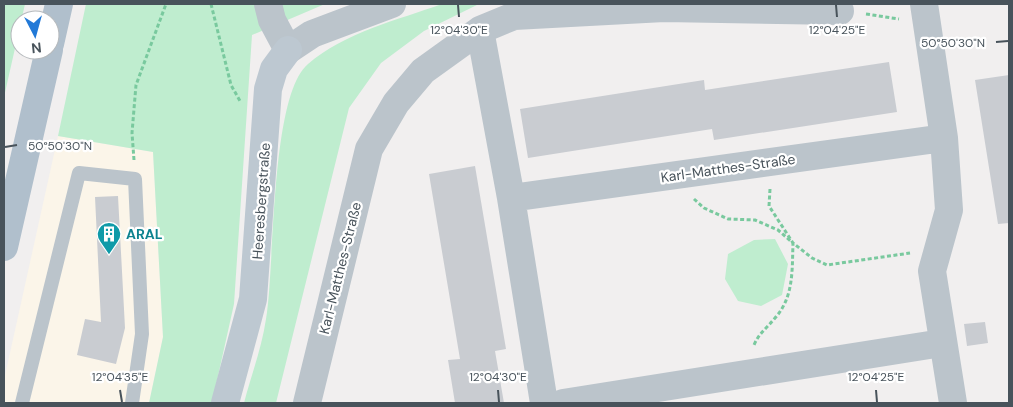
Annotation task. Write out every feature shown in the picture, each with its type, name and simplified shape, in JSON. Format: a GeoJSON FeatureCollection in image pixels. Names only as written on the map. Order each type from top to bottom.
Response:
{"type":"FeatureCollection","features":[{"type":"Feature","properties":{"kind":"main road"},"geometry":{"type":"LineString","coordinates":[[4,247],[47,60]]}},
{"type":"Feature","properties":{"kind":"street"},"geometry":{"type":"LineString","coordinates":[[268,4],[272,20],[288,50],[312,34],[392,4]]}},
{"type":"Feature","properties":{"kind":"street","name":"Karl-Matthes-Straße"},"geometry":{"type":"LineString","coordinates":[[307,403],[369,149],[396,103],[423,70],[480,30],[514,16],[664,6],[840,11]]}},
{"type":"Feature","properties":{"kind":"street"},"geometry":{"type":"LineString","coordinates":[[925,14],[944,138],[949,210],[932,271],[953,403]]}},
{"type":"Feature","properties":{"kind":"street"},"geometry":{"type":"LineString","coordinates":[[480,30],[512,198],[544,403]]}},
{"type":"Feature","properties":{"kind":"street","name":"Heeresbergstraße"},"geometry":{"type":"LineString","coordinates":[[224,403],[253,299],[268,114],[268,89],[274,69],[288,50]]}},
{"type":"Feature","properties":{"kind":"street","name":"Karl-Matthes-Straße"},"geometry":{"type":"LineString","coordinates":[[512,198],[944,138]]}},
{"type":"Feature","properties":{"kind":"street"},"geometry":{"type":"LineString","coordinates":[[563,403],[942,343]]}},
{"type":"Feature","properties":{"kind":"lane"},"geometry":{"type":"LineString","coordinates":[[22,403],[79,173],[135,179],[142,334],[132,403]]}},
{"type":"Feature","properties":{"kind":"path"},"geometry":{"type":"LineString","coordinates":[[135,179],[132,133],[136,85],[166,4]]}},
{"type":"Feature","properties":{"kind":"path"},"geometry":{"type":"LineString","coordinates":[[211,4],[236,98],[251,113],[268,114]]}},
{"type":"Feature","properties":{"kind":"path"},"geometry":{"type":"LineString","coordinates":[[840,11],[925,14]]}},
{"type":"Feature","properties":{"kind":"path"},"geometry":{"type":"LineString","coordinates":[[751,373],[753,347],[758,334],[776,318],[787,300],[792,278],[793,243],[769,206],[768,192],[782,160]]}},
{"type":"Feature","properties":{"kind":"path"},"geometry":{"type":"LineString","coordinates":[[669,176],[704,208],[728,219],[755,220],[778,230],[812,258],[827,265],[938,249]]}},
{"type":"Feature","properties":{"kind":"shaded area"},"geometry":{"type":"Polygon","coordinates":[[[58,136],[153,152],[163,337],[149,403],[4,403],[4,380],[58,136]]]}},
{"type":"Feature","properties":{"kind":"green space"},"geometry":{"type":"Polygon","coordinates":[[[4,4],[25,4],[24,10],[10,10],[10,60],[12,60],[4,97],[4,4]]]}},
{"type":"Feature","properties":{"kind":"green space"},"geometry":{"type":"Polygon","coordinates":[[[86,4],[325,4],[252,35],[234,304],[212,403],[149,403],[163,337],[153,152],[58,136],[86,4]]]}},
{"type":"Feature","properties":{"kind":"green space"},"geometry":{"type":"Polygon","coordinates":[[[442,4],[479,4],[424,31],[381,63],[349,108],[276,403],[244,403],[266,319],[280,145],[287,110],[296,82],[308,64],[338,43],[372,28],[442,4]]]}},
{"type":"Feature","properties":{"kind":"green space"},"geometry":{"type":"Polygon","coordinates":[[[775,239],[788,264],[782,295],[761,306],[738,301],[725,279],[728,254],[754,240],[775,239]]]}},
{"type":"Feature","properties":{"kind":"building"},"geometry":{"type":"Polygon","coordinates":[[[889,62],[897,112],[714,140],[712,129],[528,158],[520,109],[704,80],[705,90],[889,62]]]}},
{"type":"Feature","properties":{"kind":"building"},"geometry":{"type":"Polygon","coordinates":[[[1009,75],[1009,223],[998,224],[975,80],[1009,75]]]}},
{"type":"Feature","properties":{"kind":"building"},"geometry":{"type":"Polygon","coordinates":[[[475,166],[506,349],[495,351],[504,403],[455,403],[448,360],[460,359],[429,174],[475,166]]]}},
{"type":"Feature","properties":{"kind":"building","name":"ARAL"},"geometry":{"type":"Polygon","coordinates":[[[118,196],[125,328],[116,364],[77,355],[85,319],[101,322],[95,197],[118,196]]]}},
{"type":"Feature","properties":{"kind":"building"},"geometry":{"type":"Polygon","coordinates":[[[985,322],[988,343],[967,346],[964,324],[985,322]]]}},
{"type":"Feature","properties":{"kind":"place","name":"ARAL"},"geometry":{"type":"Point","coordinates":[109,255]}}]}
